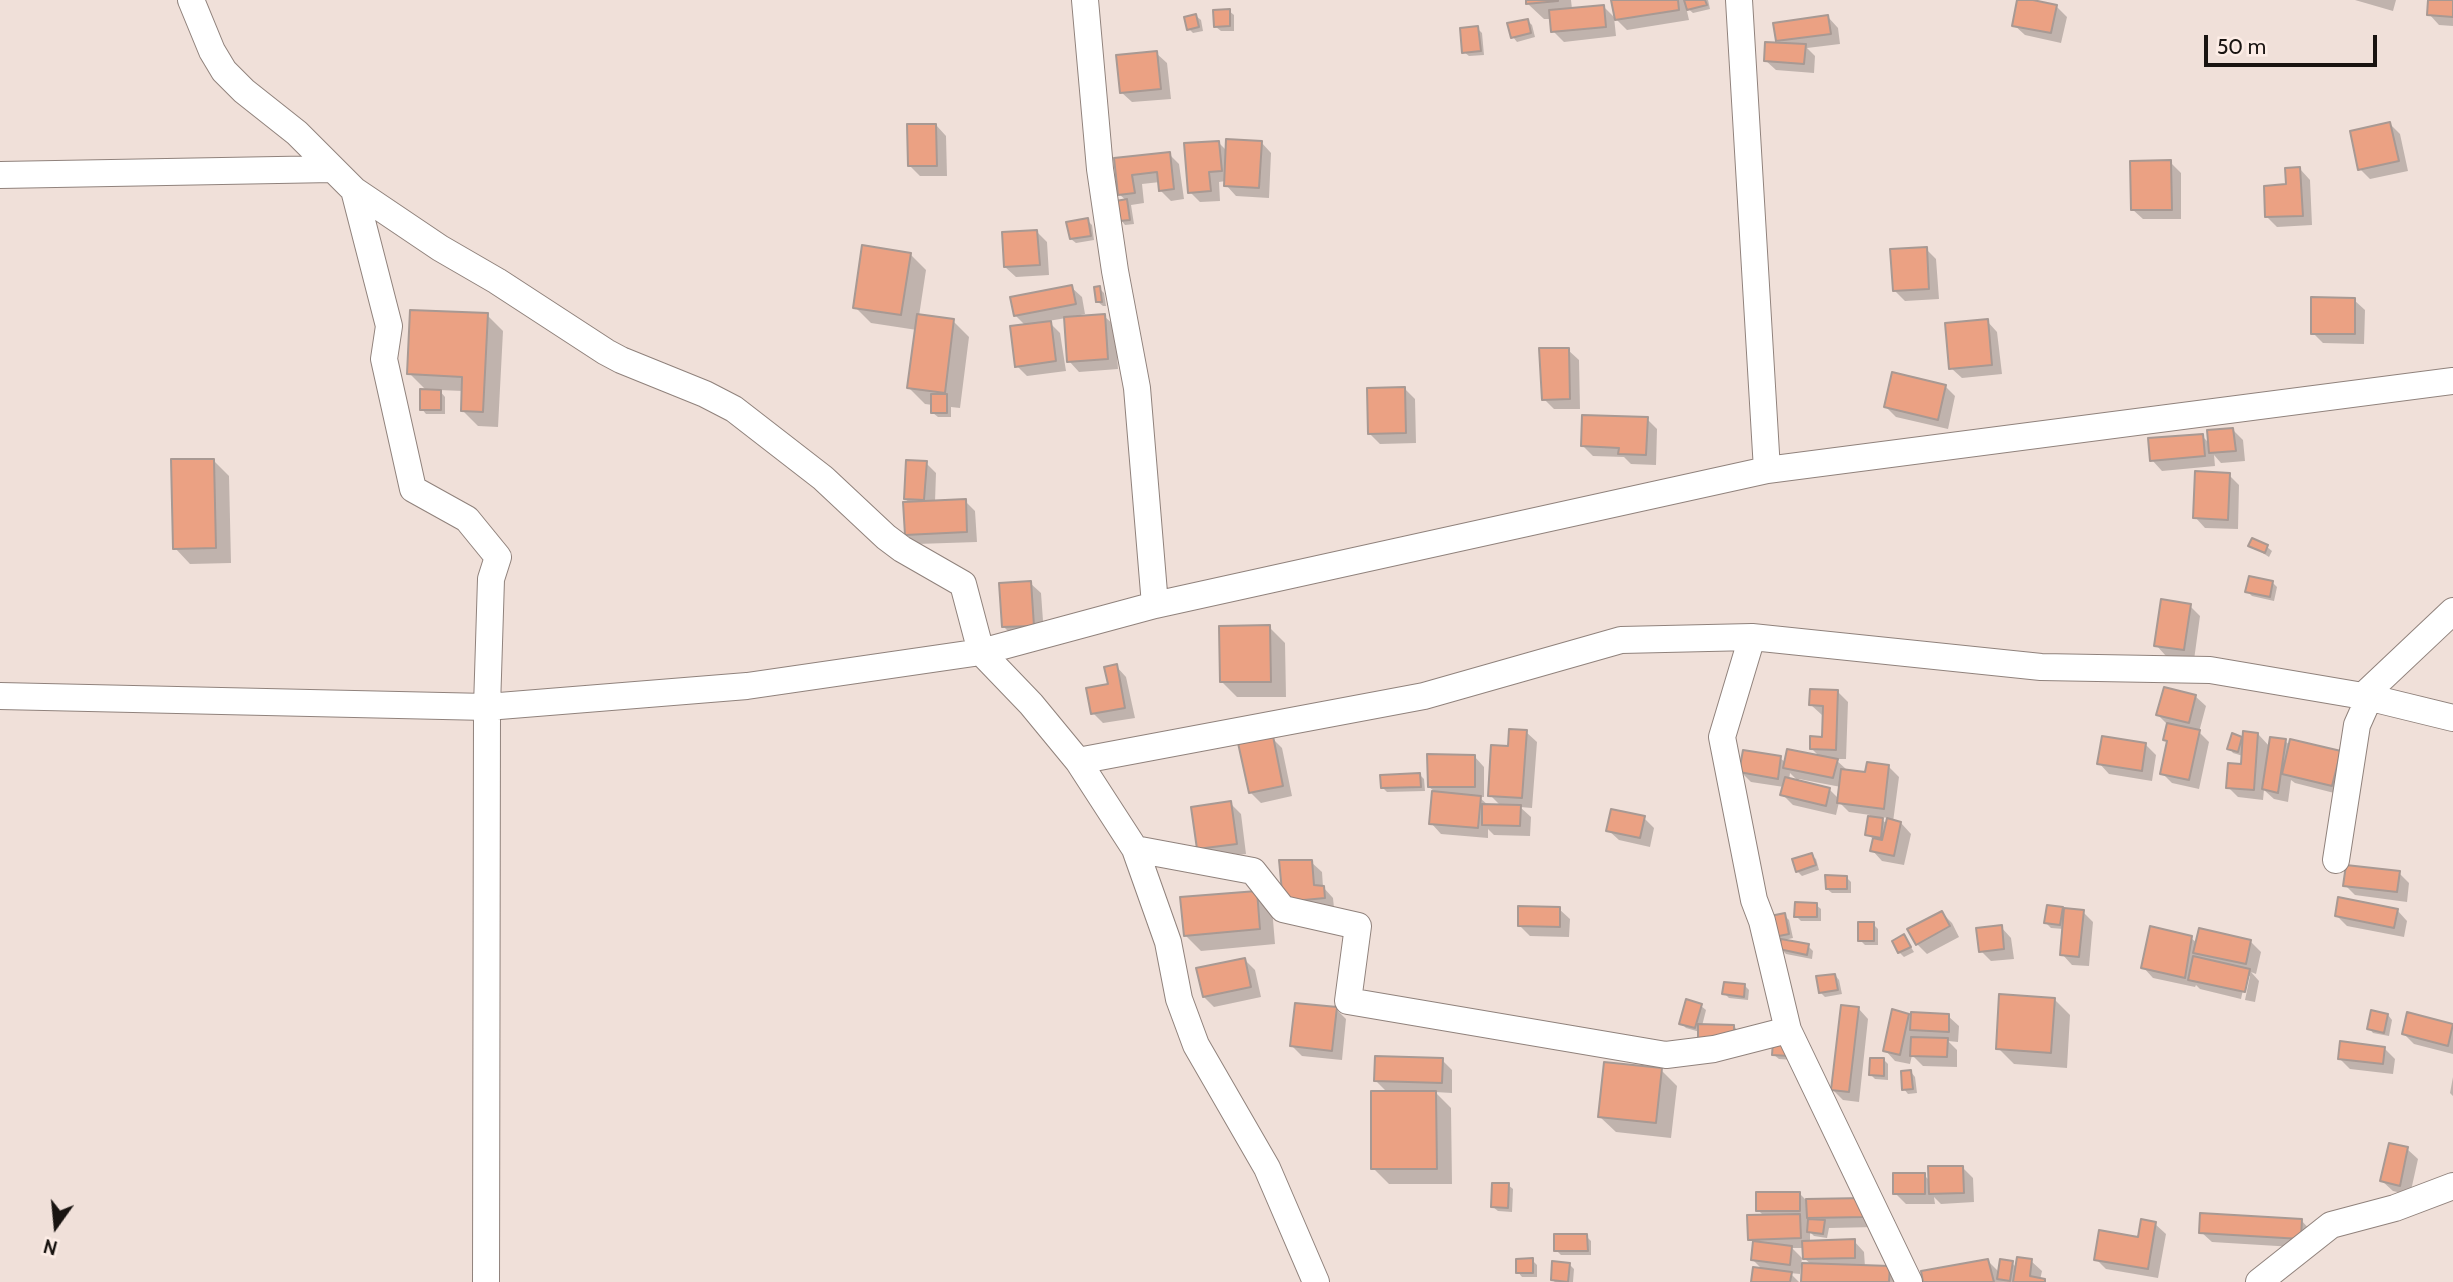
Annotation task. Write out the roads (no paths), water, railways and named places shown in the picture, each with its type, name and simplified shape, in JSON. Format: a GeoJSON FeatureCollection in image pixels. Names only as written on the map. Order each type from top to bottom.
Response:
{"type":"FeatureCollection","features":[{"type":"Feature","properties":{"kind":"street"},"geometry":{"type":"LineString","coordinates":[[191,0],[212,51],[224,71],[244,92],[297,133],[354,190],[440,248],[497,281],[606,352],[734,409],[823,478],[886,537],[963,584],[981,652],[1031,704],[1078,761],[1135,849],[1168,942],[1179,999],[1196,1045],[1267,1168],[1316,1282]]}},
{"type":"Feature","properties":{"kind":"street"},"geometry":{"type":"LineString","coordinates":[[1084,0],[1100,169],[1115,271],[1137,388],[1155,605]]}},
{"type":"Feature","properties":{"kind":"street"},"geometry":{"type":"LineString","coordinates":[[1739,0],[1767,470]]}},
{"type":"Feature","properties":{"kind":"street"},"geometry":{"type":"LineString","coordinates":[[0,175],[333,169]]}},
{"type":"Feature","properties":{"kind":"street"},"geometry":{"type":"LineString","coordinates":[[354,190],[389,326],[384,359],[413,489],[467,519],[498,557],[491,579],[487,707],[486,1282]]}},
{"type":"Feature","properties":{"kind":"street"},"geometry":{"type":"LineString","coordinates":[[0,696],[487,707],[747,686],[981,652],[1155,605],[1767,470],[2453,381]]}},
{"type":"Feature","properties":{"kind":"street"},"geometry":{"type":"LineString","coordinates":[[2363,696],[2453,611]]}},
{"type":"Feature","properties":{"kind":"street"},"geometry":{"type":"LineString","coordinates":[[1078,761],[1424,696],[1620,640],[1752,637],[2041,667],[2210,670],[2363,696],[2453,718]]}},
{"type":"Feature","properties":{"kind":"street"},"geometry":{"type":"LineString","coordinates":[[1752,637],[1722,737],[1754,900],[1762,921],[1788,1030],[1909,1282]]}},
{"type":"Feature","properties":{"kind":"street"},"geometry":{"type":"LineString","coordinates":[[2336,860],[2357,725],[2368,698],[2363,696]]}},
{"type":"Feature","properties":{"kind":"street"},"geometry":{"type":"LineString","coordinates":[[1135,849],[1253,871],[1283,909],[1358,926],[1348,1001],[1666,1055],[1714,1049],[1788,1030]]}},
{"type":"Feature","properties":{"kind":"street"},"geometry":{"type":"LineString","coordinates":[[2259,1282],[2331,1225],[2395,1208],[2453,1185]]}}]}
